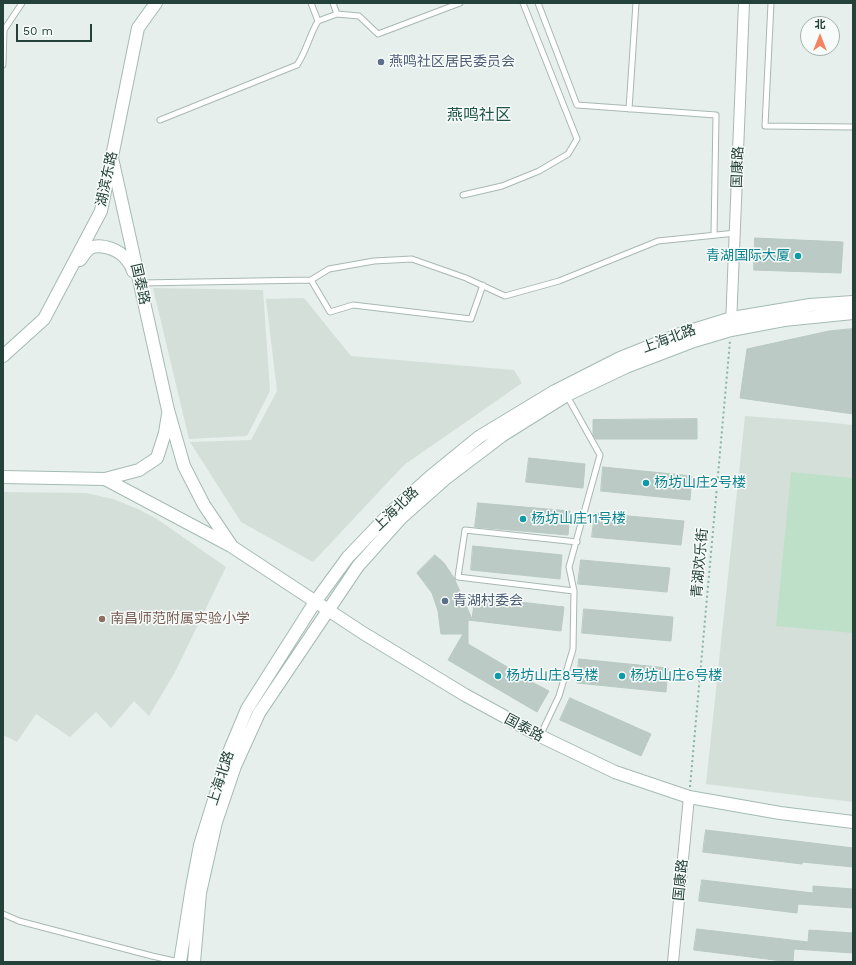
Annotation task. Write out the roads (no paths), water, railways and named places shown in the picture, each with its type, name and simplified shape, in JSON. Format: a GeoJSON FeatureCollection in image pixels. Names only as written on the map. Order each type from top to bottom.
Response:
{"type":"FeatureCollection","features":[{"type":"Feature","properties":{"kind":"main road","name":"湖滨东路"},"geometry":{"type":"LineString","coordinates":[[3,356],[44,319],[101,211],[138,28],[156,3]]}},
{"type":"Feature","properties":{"kind":"main road","name":"国泰路"},"geometry":{"type":"LineString","coordinates":[[112,158],[168,410],[184,466],[204,505],[231,546]]}},
{"type":"Feature","properties":{"kind":"main road"},"geometry":{"type":"LineString","coordinates":[[65,279],[84,253],[90,248],[104,247],[120,253],[127,259],[140,283]]}},
{"type":"Feature","properties":{"kind":"main road","name":"上海北路"},"geometry":{"type":"LineString","coordinates":[[180,962],[200,845],[229,752],[247,708],[315,602],[348,557],[391,512],[430,477],[479,437],[555,391],[620,358],[680,334],[732,318],[810,306],[853,302]]}},
{"type":"Feature","properties":{"kind":"main road","name":"上海北路"},"geometry":{"type":"LineString","coordinates":[[194,962],[200,893],[216,822],[235,766],[258,713],[358,566],[401,518],[445,479],[503,435],[567,395],[626,367],[694,341],[731,330],[784,320],[853,313]]}},
{"type":"Feature","properties":{"kind":"main road","name":"国泰路"},"geometry":{"type":"LineString","coordinates":[[3,477],[105,479],[139,470],[158,458],[165,433],[168,410]]}},
{"type":"Feature","properties":{"kind":"main road","name":"国泰路"},"geometry":{"type":"LineString","coordinates":[[105,479],[231,546],[363,633],[465,695],[540,736],[615,772],[689,797],[780,813],[853,822]]}},
{"type":"Feature","properties":{"kind":"street","name":"国康路"},"geometry":{"type":"LineString","coordinates":[[731,330],[744,3]]}},
{"type":"Feature","properties":{"kind":"street","name":"国康路"},"geometry":{"type":"LineString","coordinates":[[673,962],[689,797]]}},
{"type":"Feature","properties":{"kind":"lane"},"geometry":{"type":"LineString","coordinates":[[3,65],[4,30],[22,3]]}},
{"type":"Feature","properties":{"kind":"lane"},"geometry":{"type":"LineString","coordinates":[[311,3],[318,21]]}},
{"type":"Feature","properties":{"kind":"lane"},"geometry":{"type":"LineString","coordinates":[[333,3],[337,14]]}},
{"type":"Feature","properties":{"kind":"lane"},"geometry":{"type":"LineString","coordinates":[[160,120],[297,65],[305,52],[311,33],[318,21],[337,14],[359,16],[378,34],[460,3]]}},
{"type":"Feature","properties":{"kind":"lane"},"geometry":{"type":"LineString","coordinates":[[463,195],[502,186],[539,171],[568,154],[577,139],[523,3]]}},
{"type":"Feature","properties":{"kind":"lane"},"geometry":{"type":"LineString","coordinates":[[538,3],[577,105],[716,115],[714,235]]}},
{"type":"Feature","properties":{"kind":"lane"},"geometry":{"type":"LineString","coordinates":[[629,109],[636,3]]}},
{"type":"Feature","properties":{"kind":"lane"},"geometry":{"type":"LineString","coordinates":[[771,3],[765,126],[853,127]]}},
{"type":"Feature","properties":{"kind":"lane"},"geometry":{"type":"LineString","coordinates":[[140,283],[311,280],[329,269],[374,261],[412,259],[466,278],[505,296],[559,281],[658,242],[736,233]]}},
{"type":"Feature","properties":{"kind":"lane"},"geometry":{"type":"LineString","coordinates":[[311,280],[330,312],[353,305],[471,319],[483,286]]}},
{"type":"Feature","properties":{"kind":"lane"},"geometry":{"type":"LineString","coordinates":[[540,736],[559,696],[573,649],[574,591],[570,567],[600,455],[567,395]]}},
{"type":"Feature","properties":{"kind":"lane"},"geometry":{"type":"LineString","coordinates":[[574,591],[458,577],[465,530],[577,542]]}},
{"type":"Feature","properties":{"kind":"lane"},"geometry":{"type":"LineString","coordinates":[[3,914],[26,923],[180,962]]}},
{"type":"Feature","properties":{"kind":"place","name":"燕鸣社区居民委员会"},"geometry":{"type":"Point","coordinates":[381,62]}},
{"type":"Feature","properties":{"kind":"place","name":"青湖国际大厦"},"geometry":{"type":"Point","coordinates":[798,256]}},
{"type":"Feature","properties":{"kind":"place","name":"杨坊山庄2号楼"},"geometry":{"type":"Point","coordinates":[646,483]}},
{"type":"Feature","properties":{"kind":"place","name":"杨坊山庄11号楼"},"geometry":{"type":"Point","coordinates":[523,519]}},
{"type":"Feature","properties":{"kind":"place","name":"青湖村委会"},"geometry":{"type":"Point","coordinates":[445,601]}},
{"type":"Feature","properties":{"kind":"place","name":"南昌师范附属实验小学"},"geometry":{"type":"Point","coordinates":[102,619]}},
{"type":"Feature","properties":{"kind":"place","name":"杨坊山庄8号楼"},"geometry":{"type":"Point","coordinates":[498,676]}},
{"type":"Feature","properties":{"kind":"place","name":"杨坊山庄6号楼"},"geometry":{"type":"Point","coordinates":[622,676]}},
{"type":"Feature","properties":{"kind":"district","name":"燕鸣社区"},"geometry":{"type":"Point","coordinates":[479,115]}}]}
